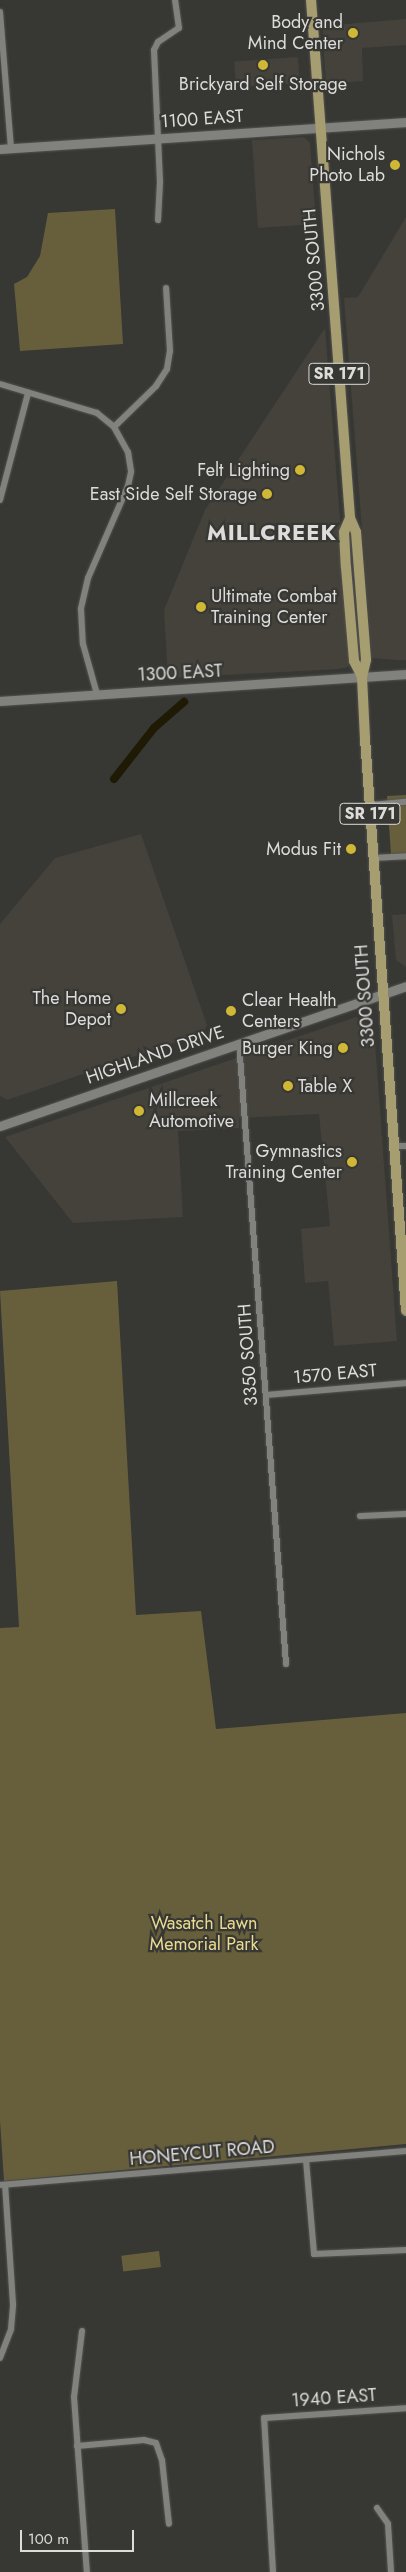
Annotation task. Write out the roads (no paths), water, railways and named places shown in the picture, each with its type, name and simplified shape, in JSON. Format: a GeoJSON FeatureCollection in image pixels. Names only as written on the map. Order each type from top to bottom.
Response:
{"type":"FeatureCollection","features":[{"type":"Feature","properties":{"kind":"main road","name":"3300 SOUTH"},"geometry":{"type":"LineString","coordinates":[[310,0],[350,518],[344,532],[346,567],[354,662],[362,677],[381,994],[406,1312]]}},
{"type":"Feature","properties":{"kind":"main road","name":"1100 EAST"},"geometry":{"type":"LineString","coordinates":[[0,149],[406,122]]}},
{"type":"Feature","properties":{"kind":"main road","name":"1300 EAST"},"geometry":{"type":"LineString","coordinates":[[0,701],[406,674]]}},
{"type":"Feature","properties":{"kind":"main road","name":"HIGHLAND DRIVE"},"geometry":{"type":"LineString","coordinates":[[0,1126],[406,986]]}},
{"type":"Feature","properties":{"kind":"street"},"geometry":{"type":"LineString","coordinates":[[158,220],[160,182],[155,47],[158,42],[179,28],[175,0]]}},
{"type":"Feature","properties":{"kind":"street"},"geometry":{"type":"LineString","coordinates":[[0,12],[1,43],[11,148]]}},
{"type":"Feature","properties":{"kind":"street"},"geometry":{"type":"LineString","coordinates":[[114,427],[156,386],[166,369],[170,351],[166,288]]}},
{"type":"Feature","properties":{"kind":"street"},"geometry":{"type":"LineString","coordinates":[[0,384],[98,413],[114,427],[128,452],[130,479],[88,578],[81,609],[83,644],[97,694]]}},
{"type":"Feature","properties":{"kind":"street"},"geometry":{"type":"LineString","coordinates":[[0,500],[28,393]]}},
{"type":"Feature","properties":{"kind":"street"},"geometry":{"type":"LineString","coordinates":[[370,805],[406,802]]}},
{"type":"Feature","properties":{"kind":"street"},"geometry":{"type":"LineString","coordinates":[[373,858],[406,856]]}},
{"type":"Feature","properties":{"kind":"street","name":"3350 SOUTH"},"geometry":{"type":"LineString","coordinates":[[239,1043],[286,1664]]}},
{"type":"Feature","properties":{"kind":"street"},"geometry":{"type":"LineString","coordinates":[[393,1146],[406,1146]]}},
{"type":"Feature","properties":{"kind":"street","name":"1570 EAST"},"geometry":{"type":"LineString","coordinates":[[266,1395],[406,1383]]}},
{"type":"Feature","properties":{"kind":"street"},"geometry":{"type":"LineString","coordinates":[[360,1516],[406,1514]]}},
{"type":"Feature","properties":{"kind":"street","name":"HONEYCUT ROAD"},"geometry":{"type":"LineString","coordinates":[[3,2185],[406,2151]]}},
{"type":"Feature","properties":{"kind":"street"},"geometry":{"type":"LineString","coordinates":[[306,2160],[314,2254],[406,2250]]}},
{"type":"Feature","properties":{"kind":"street"},"geometry":{"type":"LineString","coordinates":[[0,2358],[11,2330],[13,2304],[3,2185]]}},
{"type":"Feature","properties":{"kind":"street"},"geometry":{"type":"LineString","coordinates":[[82,2331],[74,2385],[87,2572]]}},
{"type":"Feature","properties":{"kind":"street","name":"1940 EAST"},"geometry":{"type":"LineString","coordinates":[[273,2572],[264,2418],[406,2408]]}},
{"type":"Feature","properties":{"kind":"street"},"geometry":{"type":"LineString","coordinates":[[77,2446],[150,2440],[156,2443],[162,2460],[169,2524]]}},
{"type":"Feature","properties":{"kind":"street"},"geometry":{"type":"LineString","coordinates":[[377,2508],[388,2524],[391,2572]]}},
{"type":"Feature","properties":{"kind":"waterway"},"geometry":{"type":"LineString","coordinates":[[114,779],[154,728],[184,702]]}},
{"type":"Feature","properties":{"kind":"place","name":"Body and Mind Center"},"geometry":{"type":"Point","coordinates":[353,33]}},
{"type":"Feature","properties":{"kind":"place","name":"Brickyard Self Storage"},"geometry":{"type":"Point","coordinates":[263,65]}},
{"type":"Feature","properties":{"kind":"place","name":"Nichols Photo Lab"},"geometry":{"type":"Point","coordinates":[395,165]}},
{"type":"Feature","properties":{"kind":"place","name":"Felt Lighting"},"geometry":{"type":"Point","coordinates":[300,470]}},
{"type":"Feature","properties":{"kind":"place","name":"East Side Self Storage"},"geometry":{"type":"Point","coordinates":[267,494]}},
{"type":"Feature","properties":{"kind":"place","name":"Ultimate Combat Training Center"},"geometry":{"type":"Point","coordinates":[201,607]}},
{"type":"Feature","properties":{"kind":"place","name":"Modus Fit"},"geometry":{"type":"Point","coordinates":[351,849]}},
{"type":"Feature","properties":{"kind":"place","name":"The Home Depot"},"geometry":{"type":"Point","coordinates":[121,1009]}},
{"type":"Feature","properties":{"kind":"place","name":"Clear Health Centers"},"geometry":{"type":"Point","coordinates":[231,1011]}},
{"type":"Feature","properties":{"kind":"place","name":"Burger King"},"geometry":{"type":"Point","coordinates":[343,1048]}},
{"type":"Feature","properties":{"kind":"place","name":"Table X"},"geometry":{"type":"Point","coordinates":[288,1086]}},
{"type":"Feature","properties":{"kind":"place","name":"Millcreek Automotive"},"geometry":{"type":"Point","coordinates":[139,1111]}},
{"type":"Feature","properties":{"kind":"place","name":"Gymnastics Training Center"},"geometry":{"type":"Point","coordinates":[352,1162]}},
{"type":"Feature","properties":{"kind":"district","name":"MILLCREEK"},"geometry":{"type":"Point","coordinates":[272,533]}},
{"type":"Feature","properties":{"kind":"park label","name":"Wasatch Lawn Memorial Park"},"geometry":{"type":"Point","coordinates":[204,1934]}}]}
